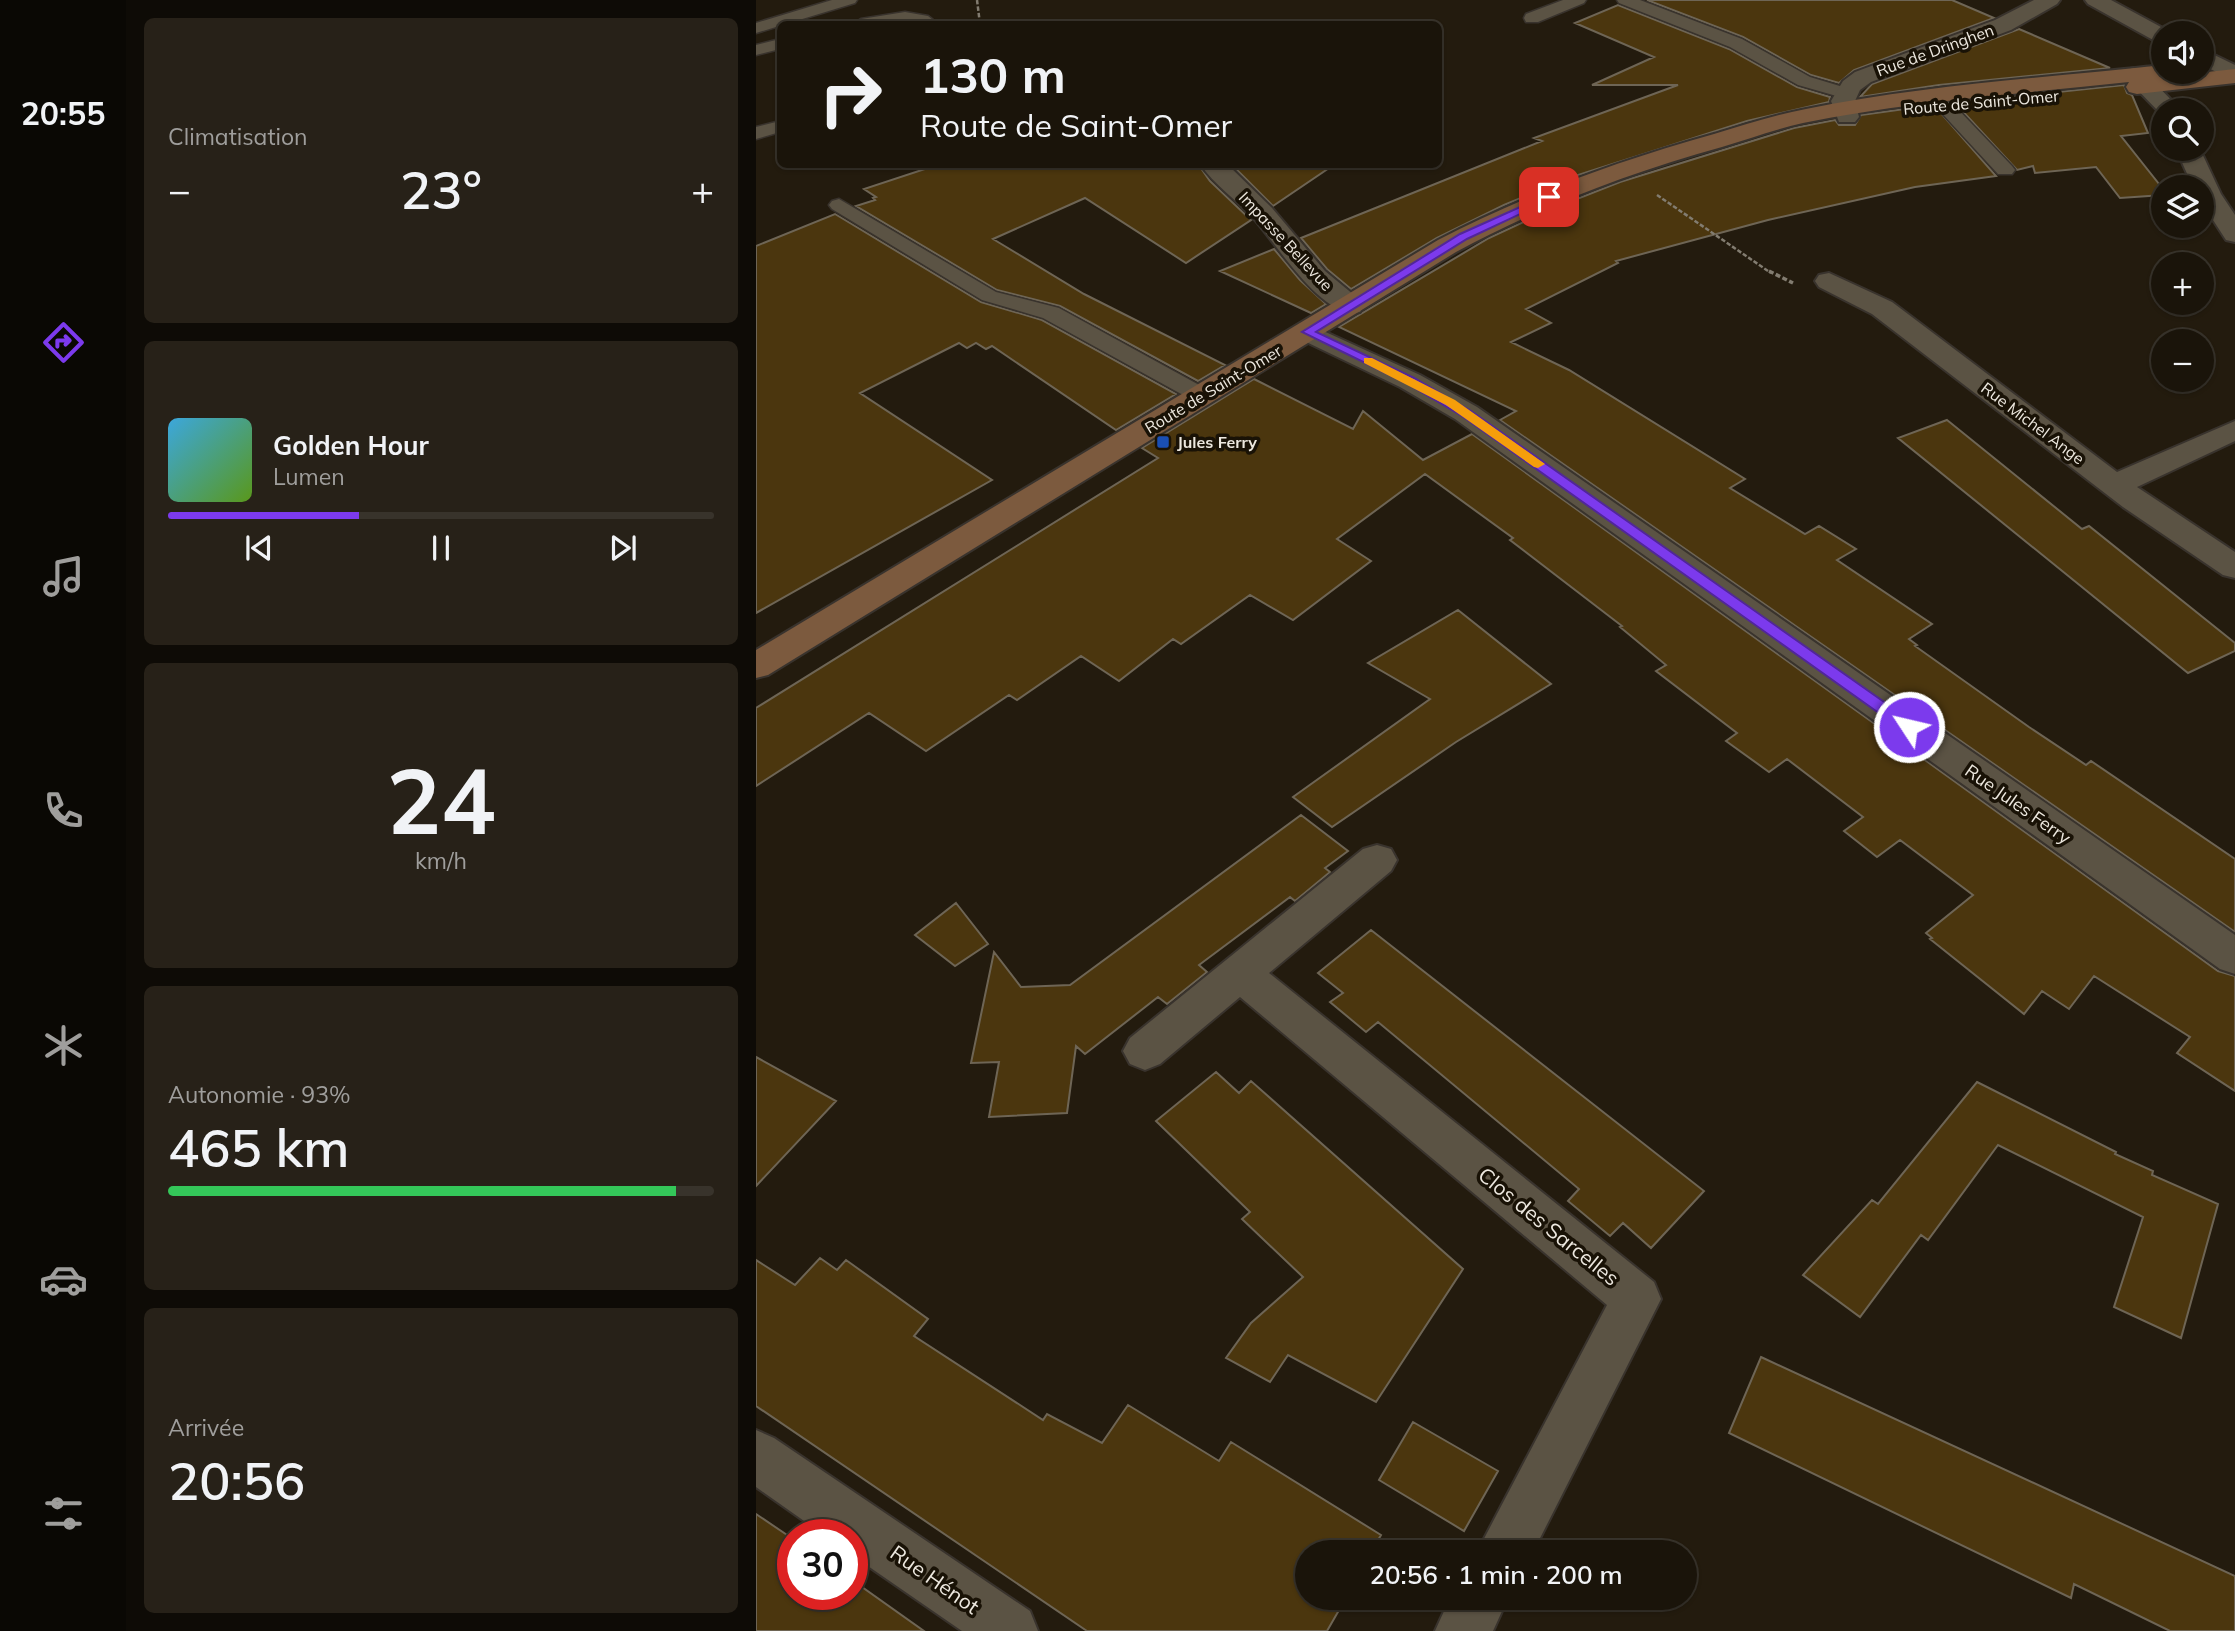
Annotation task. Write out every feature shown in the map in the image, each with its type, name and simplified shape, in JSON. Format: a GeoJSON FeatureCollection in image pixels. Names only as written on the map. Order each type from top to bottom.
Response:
{"type":"FeatureCollection","features":[{"type":"Feature","properties":{"kind":"main road","name":"Route de Saint-Omer"},"geometry":{"type":"LineString","coordinates":[[1846,106],[1945,106],[2221,67]]}},
{"type":"Feature","properties":{"kind":"main road","name":"Route de Saint-Omer"},"geometry":{"type":"LineString","coordinates":[[756,666],[1487,224],[1618,171],[1728,137],[1846,106],[2148,77]]}},
{"type":"Feature","properties":{"kind":"street","name":"Rue de Dringhen"},"geometry":{"type":"LineString","coordinates":[[1846,106],[1863,77],[2003,24],[2050,0]]}},
{"type":"Feature","properties":{"kind":"street"},"geometry":{"type":"LineString","coordinates":[[2095,0],[2151,30]]}},
{"type":"Feature","properties":{"kind":"street"},"geometry":{"type":"LineString","coordinates":[[2148,77],[2162,98]]}},
{"type":"Feature","properties":{"kind":"street"},"geometry":{"type":"LineString","coordinates":[[2198,161],[2212,177],[2232,228]]}},
{"type":"Feature","properties":{"kind":"street","name":"Impasse Bellevue"},"geometry":{"type":"LineString","coordinates":[[1226,168],[1315,277],[1350,306]]}},
{"type":"Feature","properties":{"kind":"street","name":"Rue Michel Ange"},"geometry":{"type":"LineString","coordinates":[[1829,281],[1882,308],[2114,485],[2235,567]]}},
{"type":"Feature","properties":{"kind":"street","name":"Rue Jules Ferry"},"geometry":{"type":"LineString","coordinates":[[1308,332],[1410,381],[1466,413],[2235,957]]}},
{"type":"Feature","properties":{"kind":"street"},"geometry":{"type":"LineString","coordinates":[[2114,485],[2235,430]]}},
{"type":"Feature","properties":{"kind":"street"},"geometry":{"type":"LineString","coordinates":[[1145,1051],[1377,860]]}},
{"type":"Feature","properties":{"kind":"street","name":"Clos des Sarcelles"},"geometry":{"type":"LineString","coordinates":[[1240,973],[1637,1299],[1510,1540]]}},
{"type":"Feature","properties":{"kind":"street","name":"Rue Hénot"},"geometry":{"type":"LineString","coordinates":[[756,1456],[1010,1631]]}},
{"type":"Feature","properties":{"kind":"street"},"geometry":{"type":"LineString","coordinates":[[1463,1631],[1474,1610]]}},
{"type":"Feature","properties":{"kind":"lane"},"geometry":{"type":"LineString","coordinates":[[779,21],[849,0]]}},
{"type":"Feature","properties":{"kind":"lane"},"geometry":{"type":"LineString","coordinates":[[1532,18],[1578,0]]}},
{"type":"Feature","properties":{"kind":"lane"},"geometry":{"type":"LineString","coordinates":[[1625,0],[1736,43],[1846,106]]}},
{"type":"Feature","properties":{"kind":"lane"},"geometry":{"type":"LineString","coordinates":[[879,21],[907,16],[924,21]]}},
{"type":"Feature","properties":{"kind":"lane"},"geometry":{"type":"LineString","coordinates":[[756,28],[777,22]]}},
{"type":"Feature","properties":{"kind":"lane"},"geometry":{"type":"LineString","coordinates":[[756,50],[777,45]]}},
{"type":"Feature","properties":{"kind":"lane"},"geometry":{"type":"LineString","coordinates":[[1945,106],[2005,170]]}},
{"type":"Feature","properties":{"kind":"lane"},"geometry":{"type":"LineString","coordinates":[[756,132],[777,127]]}},
{"type":"Feature","properties":{"kind":"lane"},"geometry":{"type":"LineString","coordinates":[[839,205],[989,296],[1051,313],[1202,396]]}},
{"type":"Feature","properties":{"kind":"path"},"geometry":{"type":"LineString","coordinates":[[977,0],[980,21]]}},
{"type":"Feature","properties":{"kind":"path"},"geometry":{"type":"LineString","coordinates":[[1618,171],[1785,281],[1799,285],[1829,281]]}},
{"type":"Feature","properties":{"kind":"building"},"geometry":{"type":"Polygon","coordinates":[[[1647,0],[1952,0],[1994,18],[1854,70],[1839,83],[1811,75],[1743,37],[1647,0]]]}},
{"type":"Feature","properties":{"kind":"building"},"geometry":{"type":"Polygon","coordinates":[[[1618,5],[1729,49],[1797,87],[1830,97],[1829,102],[1747,121],[1572,177],[1504,205],[1437,238],[1351,289],[1327,269],[1301,238],[1542,141],[1534,138],[1678,85],[1592,85],[1654,57],[1575,23],[1618,5]]]}},
{"type":"Feature","properties":{"kind":"building"},"geometry":{"type":"Polygon","coordinates":[[[2019,29],[2110,68],[1939,85],[1860,97],[1872,84],[2019,29]]]}},
{"type":"Feature","properties":{"kind":"building"},"geometry":{"type":"Polygon","coordinates":[[[2124,85],[2127,93],[2132,95],[2148,133],[2121,136],[2152,175],[2151,196],[2120,198],[2096,167],[2035,173],[2033,166],[2017,170],[1955,103],[2124,85]]]}},
{"type":"Feature","properties":{"kind":"building"},"geometry":{"type":"Polygon","coordinates":[[[1934,105],[1996,176],[1915,187],[1768,220],[1616,261],[1618,263],[1526,309],[1551,323],[1511,342],[1569,370],[1745,479],[1730,488],[1805,534],[1819,526],[1856,549],[1837,560],[1932,624],[1909,639],[1917,645],[1915,646],[2086,765],[2091,761],[2235,859],[2235,932],[1500,420],[1516,411],[1339,327],[1489,238],[1620,182],[1794,128],[1835,120],[1839,125],[1855,125],[1861,115],[1934,105]]]}},
{"type":"Feature","properties":{"kind":"building"},"geometry":{"type":"Polygon","coordinates":[[[928,168],[1201,168],[1210,181],[1251,220],[1186,263],[1085,198],[993,239],[1084,294],[1225,365],[1198,381],[1060,306],[997,290],[856,206],[875,200],[873,198],[876,197],[864,189],[928,168]]]}},
{"type":"Feature","properties":{"kind":"building"},"geometry":{"type":"Polygon","coordinates":[[[1235,168],[1329,168],[1273,206],[1235,168]]]}},
{"type":"Feature","properties":{"kind":"building"},"geometry":{"type":"Polygon","coordinates":[[[835,214],[981,302],[1042,320],[1176,394],[1116,430],[992,346],[986,349],[976,343],[967,348],[959,343],[860,393],[992,480],[756,613],[756,246],[835,214]]]}},
{"type":"Feature","properties":{"kind":"building"},"geometry":{"type":"Polygon","coordinates":[[[1274,249],[1300,280],[1326,304],[1311,313],[1220,271],[1274,249]]]}},
{"type":"Feature","properties":{"kind":"building"},"geometry":{"type":"Polygon","coordinates":[[[1254,379],[1353,429],[1363,411],[1423,460],[1472,434],[2218,971],[2235,976],[2235,1091],[2177,1053],[2190,1037],[2094,976],[2069,1009],[2042,991],[2024,1014],[1926,933],[1973,895],[1900,840],[1877,857],[1844,831],[1863,817],[1787,759],[1769,772],[1726,741],[1737,733],[1656,671],[1666,665],[1620,627],[1622,626],[1510,540],[1513,538],[1425,474],[1337,539],[1371,561],[1293,620],[1250,595],[1181,644],[1173,639],[1119,681],[1081,656],[1017,700],[1009,695],[926,751],[869,713],[756,786],[756,708],[1158,458],[1142,448],[1254,379]]]}},
{"type":"Feature","properties":{"kind":"building"},"geometry":{"type":"Polygon","coordinates":[[[1947,420],[2082,529],[2089,526],[2235,643],[2235,651],[2188,673],[1898,438],[1947,420]]]}},
{"type":"Feature","properties":{"kind":"building"},"geometry":{"type":"Polygon","coordinates":[[[1458,610],[1551,684],[1456,742],[1332,827],[1293,797],[1430,699],[1368,663],[1458,610]]]}},
{"type":"Feature","properties":{"kind":"building"},"geometry":{"type":"Polygon","coordinates":[[[1301,815],[1348,851],[1325,868],[1330,872],[1295,901],[1290,897],[1199,965],[1207,972],[1167,1004],[1158,997],[1085,1054],[1076,1046],[1067,1113],[989,1117],[999,1062],[971,1063],[994,952],[1021,987],[1070,985],[1301,815]]]}},
{"type":"Feature","properties":{"kind":"building"},"geometry":{"type":"Polygon","coordinates":[[[956,903],[988,944],[955,966],[915,935],[956,903]]]}},
{"type":"Feature","properties":{"kind":"building"},"geometry":{"type":"Polygon","coordinates":[[[1371,930],[1704,1191],[1651,1248],[1623,1223],[1610,1236],[1568,1201],[1579,1189],[1378,1022],[1366,1032],[1330,1002],[1343,993],[1318,973],[1371,930]]]}},
{"type":"Feature","properties":{"kind":"building"},"geometry":{"type":"Polygon","coordinates":[[[756,1057],[836,1101],[756,1186],[756,1057]]]}},
{"type":"Feature","properties":{"kind":"building"},"geometry":{"type":"Polygon","coordinates":[[[1216,1072],[1239,1093],[1251,1081],[1463,1269],[1376,1402],[1288,1355],[1270,1382],[1226,1358],[1251,1323],[1303,1277],[1242,1219],[1250,1212],[1156,1121],[1216,1072]]]}},
{"type":"Feature","properties":{"kind":"building"},"geometry":{"type":"Polygon","coordinates":[[[1977,1082],[2153,1171],[2152,1175],[2218,1204],[2181,1338],[2114,1307],[2143,1217],[1998,1145],[1928,1240],[1921,1235],[1860,1317],[1803,1275],[1872,1200],[1878,1204],[1977,1082]]]}},
{"type":"Feature","properties":{"kind":"building"},"geometry":{"type":"Polygon","coordinates":[[[820,1258],[837,1270],[846,1260],[928,1319],[914,1336],[1043,1420],[1047,1414],[1102,1443],[1128,1405],[1219,1461],[1231,1442],[1381,1535],[1378,1540],[1295,1540],[1295,1610],[1339,1610],[1327,1631],[1087,1631],[756,1406],[756,1260],[795,1285],[820,1258]]]}},
{"type":"Feature","properties":{"kind":"building"},"geometry":{"type":"Polygon","coordinates":[[[1761,1357],[2235,1576],[2235,1631],[2170,1631],[2074,1584],[2071,1598],[1729,1433],[1761,1357]]]}},
{"type":"Feature","properties":{"kind":"building"},"geometry":{"type":"Polygon","coordinates":[[[1413,1422],[1498,1471],[1464,1531],[1379,1480],[1413,1422]]]}},
{"type":"Feature","properties":{"kind":"building"},"geometry":{"type":"Polygon","coordinates":[[[756,1514],[777,1528],[777,1610],[868,1610],[868,1591],[924,1631],[756,1631],[756,1514]]]}},
{"type":"Feature","properties":{"kind":"slow traffic"},"geometry":{"type":"LineString","coordinates":[[1368,361],[1450,403],[1538,464]]}},
{"type":"Feature","properties":{"kind":"place","name":"Jules Ferry"},"geometry":{"type":"Point","coordinates":[1163,442]}},
{"type":"Feature","properties":{"kind":"route"},"geometry":{"type":"LineString","coordinates":[[1549,197],[1464,236],[1308,332],[1410,381],[1466,413],[1909,727]]}}]}
